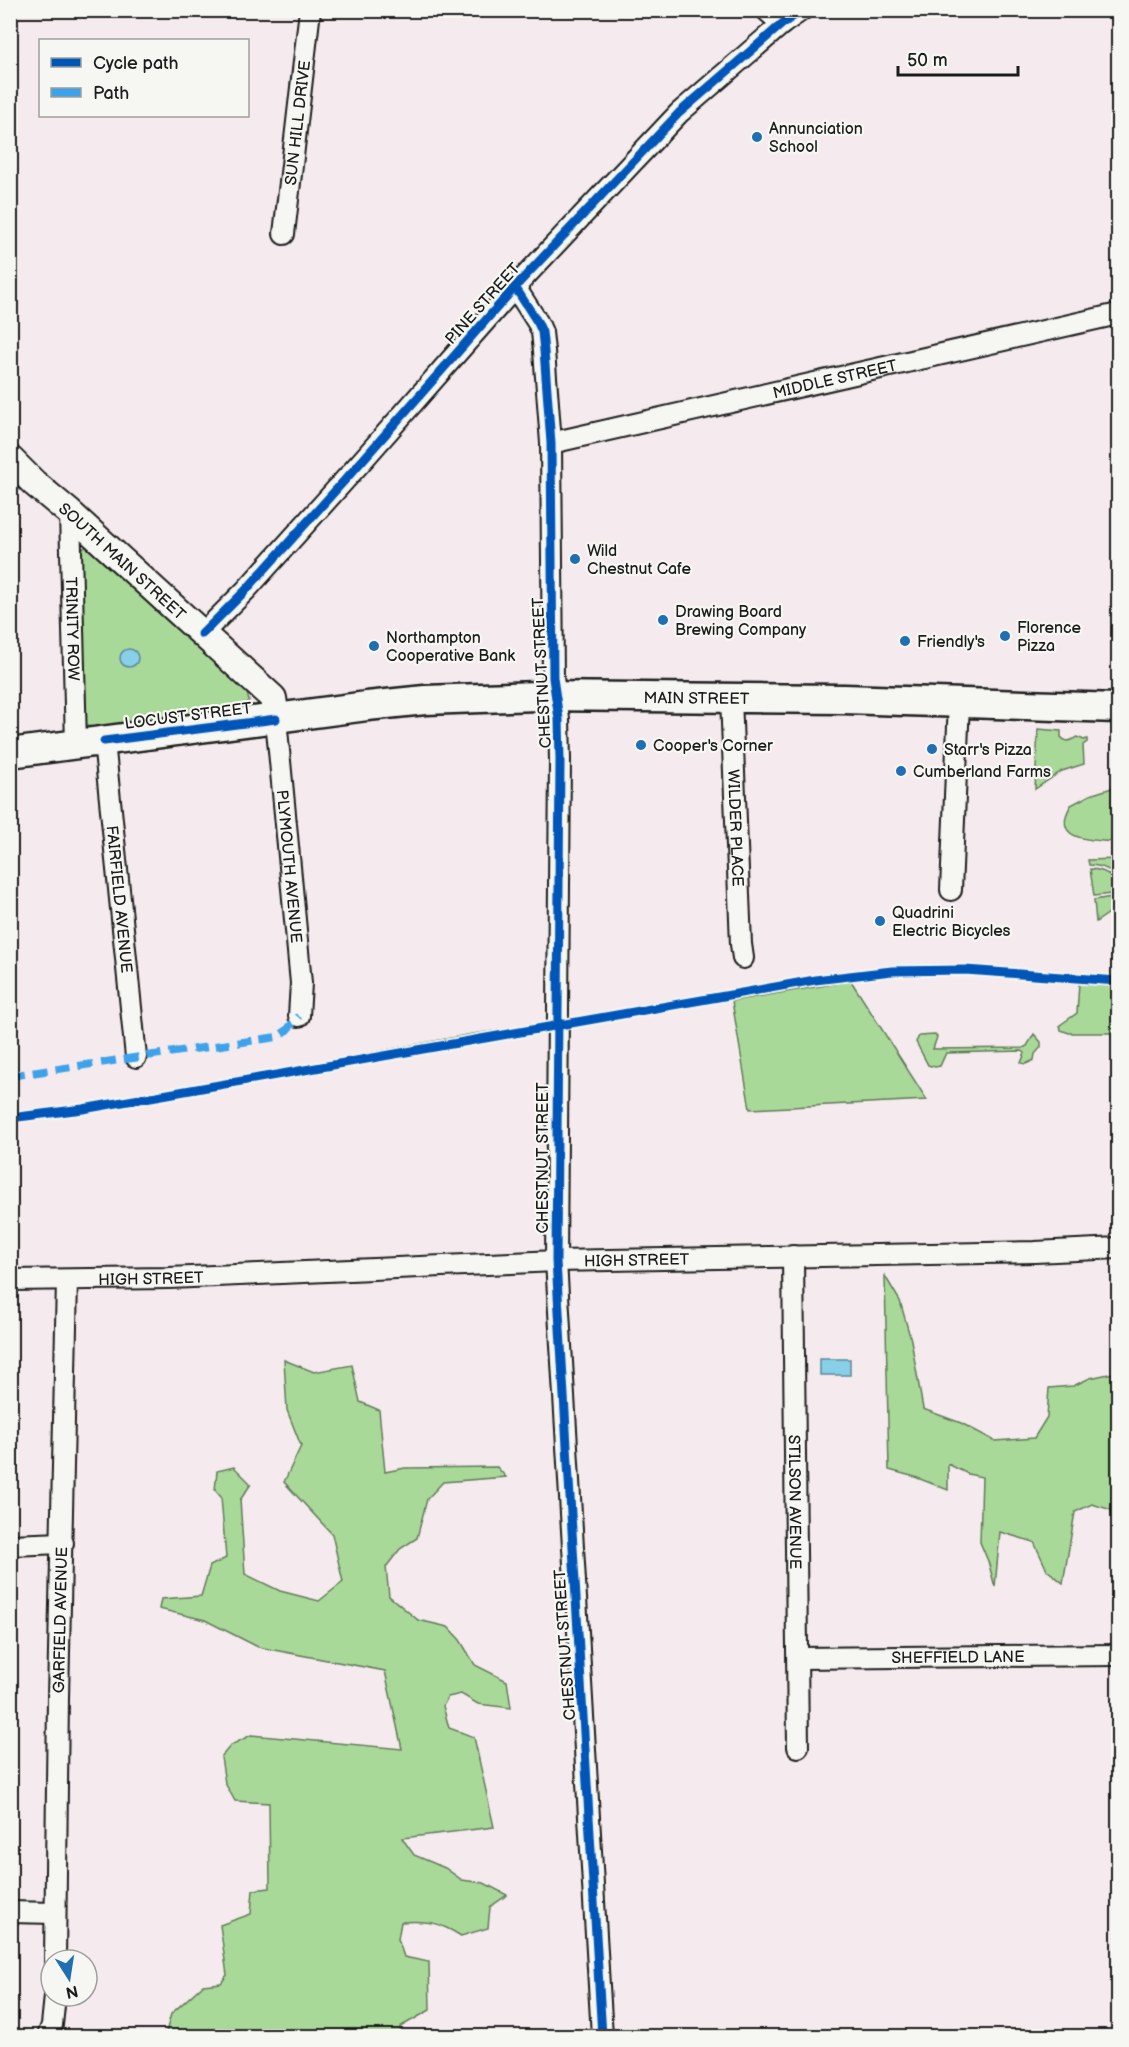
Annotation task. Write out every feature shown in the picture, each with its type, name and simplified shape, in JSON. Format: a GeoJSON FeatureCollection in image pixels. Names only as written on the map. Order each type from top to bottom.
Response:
{"type":"FeatureCollection","features":[{"type":"Feature","properties":{"kind":"highway","name":"MAIN STREET"},"geometry":{"type":"LineString","coordinates":[[276,719],[425,700],[555,697],[959,702],[1119,708]]}},
{"type":"Feature","properties":{"kind":"highway","name":"LOCUST STREET"},"geometry":{"type":"LineString","coordinates":[[10,753],[276,719]]}},
{"type":"Feature","properties":{"kind":"main road","name":"SOUTH MAIN STREET"},"geometry":{"type":"LineString","coordinates":[[10,459],[273,698],[276,719]]}},
{"type":"Feature","properties":{"kind":"street","name":"SUN HILL DRIVE"},"geometry":{"type":"LineString","coordinates":[[284,234],[310,10]]}},
{"type":"Feature","properties":{"kind":"street"},"geometry":{"type":"LineString","coordinates":[[766,10],[782,24]]}},
{"type":"Feature","properties":{"kind":"street","name":"PINE STREET"},"geometry":{"type":"LineString","coordinates":[[202,634],[246,590],[515,287],[679,112],[782,24],[802,10]]}},
{"type":"Feature","properties":{"kind":"street","name":"CHESTNUT STREET"},"geometry":{"type":"LineString","coordinates":[[515,287],[542,332],[551,443],[553,678],[559,719],[560,760],[556,1261],[602,2037]]}},
{"type":"Feature","properties":{"kind":"street","name":"MIDDLE STREET"},"geometry":{"type":"LineString","coordinates":[[551,443],[1119,314]]}},
{"type":"Feature","properties":{"kind":"street","name":"TRINITY ROW"},"geometry":{"type":"LineString","coordinates":[[70,513],[76,744]]}},
{"type":"Feature","properties":{"kind":"street","name":"WILDER PLACE"},"geometry":{"type":"LineString","coordinates":[[731,698],[743,958]]}},
{"type":"Feature","properties":{"kind":"street"},"geometry":{"type":"LineString","coordinates":[[951,890],[959,702]]}},
{"type":"Feature","properties":{"kind":"street","name":"PLYMOUTH AVENUE"},"geometry":{"type":"LineString","coordinates":[[276,719],[301,983],[299,1016]]}},
{"type":"Feature","properties":{"kind":"street","name":"FAIRFIELD AVENUE"},"geometry":{"type":"LineString","coordinates":[[104,741],[136,1057]]}},
{"type":"Feature","properties":{"kind":"street","name":"HIGH STREET"},"geometry":{"type":"LineString","coordinates":[[10,1281],[169,1278],[556,1261],[1035,1252],[1119,1248]]}},
{"type":"Feature","properties":{"kind":"street","name":"STILSON AVENUE"},"geometry":{"type":"LineString","coordinates":[[793,1256],[798,1748]]}},
{"type":"Feature","properties":{"kind":"street","name":"GARFIELD AVENUE"},"geometry":{"type":"LineString","coordinates":[[55,1948],[54,1914],[67,1280]]}},
{"type":"Feature","properties":{"kind":"street"},"geometry":{"type":"LineString","coordinates":[[10,1545],[63,1543]]}},
{"type":"Feature","properties":{"kind":"street","name":"SHEFFIELD LANE"},"geometry":{"type":"LineString","coordinates":[[798,1658],[1119,1655]]}},
{"type":"Feature","properties":{"kind":"street"},"geometry":{"type":"LineString","coordinates":[[10,1911],[54,1914]]}},
{"type":"Feature","properties":{"kind":"street"},"geometry":{"type":"LineString","coordinates":[[48,2037],[54,2008]]}},
{"type":"Feature","properties":{"kind":"green space"},"geometry":{"type":"Polygon","coordinates":[[[86,547],[199,650],[246,689],[249,701],[242,708],[94,728],[86,725],[82,721],[80,549],[86,547]]]}},
{"type":"Feature","properties":{"kind":"green space"},"geometry":{"type":"Polygon","coordinates":[[[1038,729],[1061,731],[1061,737],[1065,740],[1069,741],[1077,737],[1087,739],[1087,742],[1083,745],[1084,764],[1062,771],[1035,789],[1038,729]]]}},
{"type":"Feature","properties":{"kind":"green space"},"geometry":{"type":"Polygon","coordinates":[[[1118,786],[1118,842],[1088,839],[1070,833],[1066,827],[1066,817],[1071,805],[1090,795],[1118,786]]]}},
{"type":"Feature","properties":{"kind":"green space"},"geometry":{"type":"Polygon","coordinates":[[[1118,859],[1118,883],[1110,871],[1103,867],[1089,865],[1088,860],[1118,859]]]}},
{"type":"Feature","properties":{"kind":"green space"},"geometry":{"type":"Polygon","coordinates":[[[1090,869],[1100,870],[1110,876],[1116,888],[1111,894],[1094,896],[1090,869]]]}},
{"type":"Feature","properties":{"kind":"green space"},"geometry":{"type":"Polygon","coordinates":[[[1112,897],[1118,902],[1115,909],[1096,922],[1094,900],[1112,897]]]}},
{"type":"Feature","properties":{"kind":"green space"},"geometry":{"type":"Polygon","coordinates":[[[940,967],[1118,976],[1118,983],[963,974],[851,979],[581,1024],[139,1104],[11,1122],[11,1115],[138,1096],[472,1034],[543,1024],[804,978],[876,970],[940,967]]]}},
{"type":"Feature","properties":{"kind":"green space"},"geometry":{"type":"Polygon","coordinates":[[[851,981],[927,1100],[750,1109],[732,1001],[851,981]]]}},
{"type":"Feature","properties":{"kind":"green space"},"geometry":{"type":"Polygon","coordinates":[[[1079,983],[1118,987],[1118,1033],[1069,1033],[1061,1030],[1060,1025],[1077,1013],[1079,983]]]}},
{"type":"Feature","properties":{"kind":"green space"},"geometry":{"type":"Polygon","coordinates":[[[1034,1034],[1041,1042],[1041,1047],[1035,1054],[1034,1060],[1026,1064],[1021,1063],[1025,1053],[1022,1051],[946,1053],[940,1066],[935,1067],[928,1065],[916,1042],[919,1036],[935,1035],[937,1037],[933,1049],[1023,1048],[1027,1046],[1034,1034]]]}},
{"type":"Feature","properties":{"kind":"green space"},"geometry":{"type":"Polygon","coordinates":[[[885,1276],[900,1301],[911,1340],[923,1409],[961,1423],[995,1441],[1034,1438],[1047,1417],[1049,1388],[1073,1386],[1090,1378],[1118,1372],[1118,1512],[1092,1504],[1075,1512],[1063,1583],[1047,1570],[1034,1542],[1000,1532],[995,1587],[980,1542],[982,1477],[968,1474],[948,1464],[948,1490],[889,1470],[885,1276]]]}},
{"type":"Feature","properties":{"kind":"green space"},"geometry":{"type":"Polygon","coordinates":[[[284,1360],[314,1372],[352,1365],[360,1402],[379,1410],[385,1472],[405,1468],[497,1467],[506,1477],[443,1482],[427,1499],[417,1538],[400,1549],[386,1567],[389,1596],[418,1620],[448,1627],[460,1640],[475,1665],[507,1681],[511,1708],[478,1704],[461,1694],[448,1697],[443,1706],[449,1728],[474,1737],[494,1827],[402,1838],[414,1855],[445,1868],[462,1880],[484,1883],[507,1895],[490,1907],[488,1928],[461,1936],[432,1923],[401,1922],[398,1939],[404,1957],[429,1962],[430,2010],[400,2027],[401,2036],[165,2036],[171,2014],[203,1985],[221,1983],[227,1975],[220,1925],[251,1914],[253,1890],[270,1888],[269,1803],[235,1801],[225,1783],[221,1757],[231,1745],[251,1735],[402,1749],[385,1671],[258,1647],[205,1620],[159,1609],[161,1599],[201,1596],[210,1566],[226,1558],[221,1497],[215,1490],[217,1471],[234,1467],[251,1484],[240,1500],[245,1574],[280,1591],[319,1601],[343,1582],[332,1534],[284,1482],[301,1446],[287,1410],[284,1360]]]}},
{"type":"Feature","properties":{"kind":"water"},"geometry":{"type":"Polygon","coordinates":[[[129,649],[135,652],[138,658],[135,664],[129,667],[123,664],[120,658],[123,652],[129,649]]]}},
{"type":"Feature","properties":{"kind":"water"},"geometry":{"type":"Polygon","coordinates":[[[820,1359],[850,1359],[850,1375],[820,1375],[820,1359]]]}},
{"type":"Feature","properties":{"kind":"marked path"},"geometry":{"type":"LineString","coordinates":[[10,1076],[277,1037],[286,1031],[299,1016]]}},
{"type":"Feature","properties":{"kind":"cycle path"},"geometry":{"type":"LineString","coordinates":[[202,634],[246,590],[515,287],[679,113],[782,24],[802,10]]}},
{"type":"Feature","properties":{"kind":"cycle path"},"geometry":{"type":"LineString","coordinates":[[515,287],[542,332],[551,443],[553,678],[559,719],[560,760],[556,1261],[602,2036]]}},
{"type":"Feature","properties":{"kind":"cycle path"},"geometry":{"type":"LineString","coordinates":[[104,741],[276,719]]}},
{"type":"Feature","properties":{"kind":"cycle path"},"geometry":{"type":"LineString","coordinates":[[10,1118],[83,1109],[815,980],[892,971],[965,970],[1118,981]]}},
{"type":"Feature","properties":{"kind":"place","name":"Annunciation School"},"geometry":{"type":"Point","coordinates":[757,137]}},
{"type":"Feature","properties":{"kind":"place","name":"Wild Chestnut Cafe"},"geometry":{"type":"Point","coordinates":[575,559]}},
{"type":"Feature","properties":{"kind":"place","name":"Drawing Board Brewing Company"},"geometry":{"type":"Point","coordinates":[663,620]}},
{"type":"Feature","properties":{"kind":"place","name":"Florence Pizza"},"geometry":{"type":"Point","coordinates":[1005,636]}},
{"type":"Feature","properties":{"kind":"place","name":"Friendly's"},"geometry":{"type":"Point","coordinates":[905,641]}},
{"type":"Feature","properties":{"kind":"place","name":"Northampton Cooperative Bank"},"geometry":{"type":"Point","coordinates":[374,646]}},
{"type":"Feature","properties":{"kind":"place","name":"Cooper's Corner"},"geometry":{"type":"Point","coordinates":[641,745]}},
{"type":"Feature","properties":{"kind":"place","name":"Starr's Pizza"},"geometry":{"type":"Point","coordinates":[932,749]}},
{"type":"Feature","properties":{"kind":"place","name":"Cumberland Farms"},"geometry":{"type":"Point","coordinates":[901,771]}},
{"type":"Feature","properties":{"kind":"place","name":"Quadrini Electric Bicycles"},"geometry":{"type":"Point","coordinates":[880,921]}}]}
